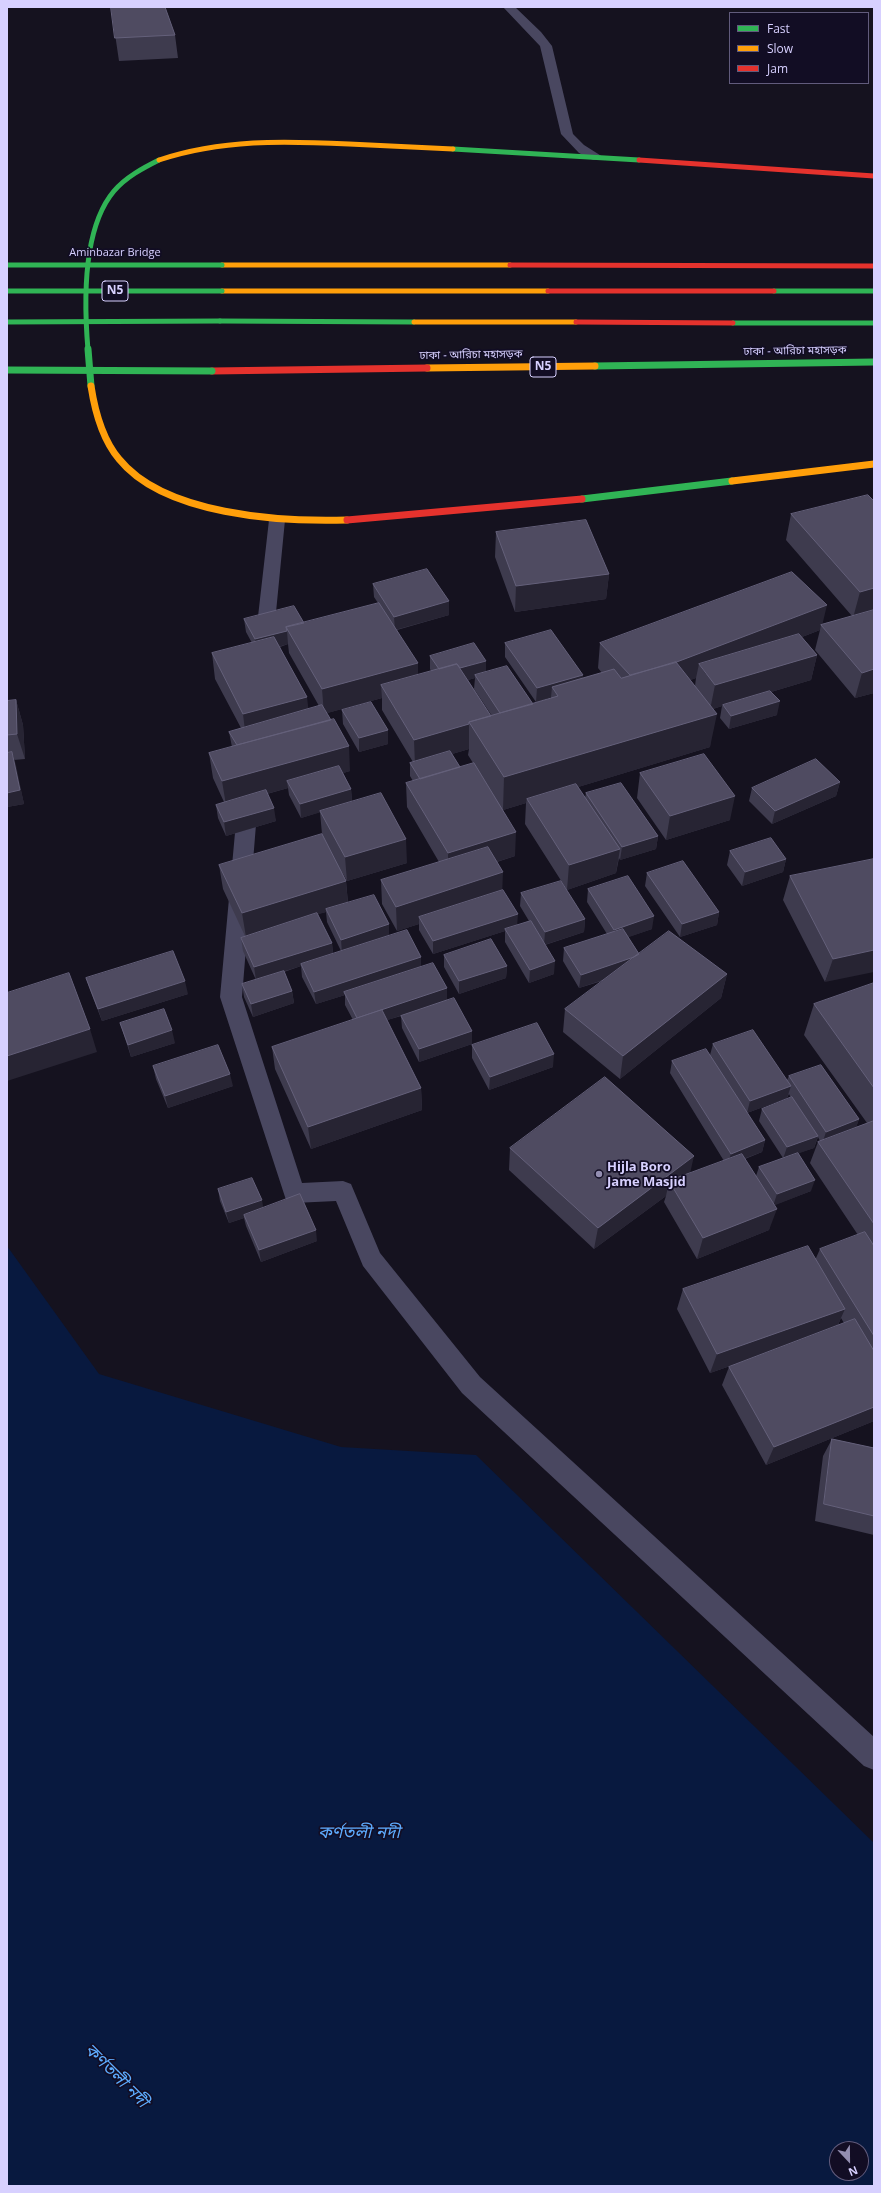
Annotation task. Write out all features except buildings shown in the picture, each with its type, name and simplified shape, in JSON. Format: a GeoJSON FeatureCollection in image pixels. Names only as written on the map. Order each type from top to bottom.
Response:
{"type":"FeatureCollection","features":[{"type":"Feature","properties":{"kind":"main road"},"geometry":{"type":"LineString","coordinates":[[874,176],[597,157],[295,141],[251,142],[211,146],[178,153],[146,166],[122,183],[105,202],[95,228],[88,271],[88,346],[93,401],[105,434],[125,466],[155,486],[192,502],[235,517],[277,520],[339,520],[463,511],[874,464]]}},
{"type":"Feature","properties":{"kind":"main road","name":"Aminbazar Bridge"},"geometry":{"type":"LineString","coordinates":[[7,265],[874,266]]}},
{"type":"Feature","properties":{"kind":"main road","name":"N5"},"geometry":{"type":"LineString","coordinates":[[7,291],[874,291]]}},
{"type":"Feature","properties":{"kind":"main road"},"geometry":{"type":"LineString","coordinates":[[7,322],[220,321],[874,323]]}},
{"type":"Feature","properties":{"kind":"main road","name":"ঢাকা - আরিচা মহাসড়ক"},"geometry":{"type":"LineString","coordinates":[[7,370],[212,371],[874,362]]}},
{"type":"Feature","properties":{"kind":"street"},"geometry":{"type":"LineString","coordinates":[[509,7],[537,34],[546,46],[567,134],[584,152],[597,157]]}},
{"type":"Feature","properties":{"kind":"street"},"geometry":{"type":"LineString","coordinates":[[262,660],[277,520]]}},
{"type":"Feature","properties":{"kind":"street"},"geometry":{"type":"LineString","coordinates":[[250,779],[231,997],[294,1193],[343,1191],[371,1259],[470,1385],[874,1756]]}},
{"type":"Feature","properties":{"kind":"water","name":"কর্ণতলী নদী"},"geometry":{"type":"Polygon","coordinates":[[[7,1246],[99,1374],[341,1447],[476,1455],[874,1843],[874,2186],[7,2186],[7,1246]]]}},
{"type":"Feature","properties":{"kind":"traffic: fast"},"geometry":{"type":"LineString","coordinates":[[453,149],[639,160]]}},
{"type":"Feature","properties":{"kind":"traffic: fast"},"geometry":{"type":"LineString","coordinates":[[91,386],[86,316],[89,263],[93,238],[100,216],[109,198],[119,186],[138,171],[159,160]]}},
{"type":"Feature","properties":{"kind":"traffic: fast"},"geometry":{"type":"LineString","coordinates":[[7,265],[222,265]]}},
{"type":"Feature","properties":{"kind":"traffic: fast"},"geometry":{"type":"LineString","coordinates":[[7,291],[222,291]]}},
{"type":"Feature","properties":{"kind":"traffic: fast"},"geometry":{"type":"LineString","coordinates":[[774,291],[874,291]]}},
{"type":"Feature","properties":{"kind":"traffic: fast"},"geometry":{"type":"LineString","coordinates":[[220,321],[414,322]]}},
{"type":"Feature","properties":{"kind":"traffic: fast"},"geometry":{"type":"LineString","coordinates":[[7,322],[220,321]]}},
{"type":"Feature","properties":{"kind":"traffic: fast"},"geometry":{"type":"LineString","coordinates":[[733,323],[874,323]]}},
{"type":"Feature","properties":{"kind":"traffic: fast"},"geometry":{"type":"LineString","coordinates":[[595,366],[874,362]]}},
{"type":"Feature","properties":{"kind":"traffic: fast"},"geometry":{"type":"LineString","coordinates":[[7,370],[212,371]]}},
{"type":"Feature","properties":{"kind":"traffic: fast"},"geometry":{"type":"LineString","coordinates":[[582,499],[732,481]]}},
{"type":"Feature","properties":{"kind":"traffic: slow"},"geometry":{"type":"LineString","coordinates":[[159,160],[204,147],[273,141],[453,149]]}},
{"type":"Feature","properties":{"kind":"traffic: slow"},"geometry":{"type":"LineString","coordinates":[[222,265],[510,265]]}},
{"type":"Feature","properties":{"kind":"traffic: slow"},"geometry":{"type":"LineString","coordinates":[[222,291],[548,291]]}},
{"type":"Feature","properties":{"kind":"traffic: slow"},"geometry":{"type":"LineString","coordinates":[[414,322],[576,322]]}},
{"type":"Feature","properties":{"kind":"traffic: slow"},"geometry":{"type":"LineString","coordinates":[[427,368],[595,366]]}},
{"type":"Feature","properties":{"kind":"traffic: slow"},"geometry":{"type":"LineString","coordinates":[[91,386],[98,418],[112,449],[125,466],[151,485],[190,501],[212,508],[256,517],[301,521],[347,520]]}},
{"type":"Feature","properties":{"kind":"traffic: slow"},"geometry":{"type":"LineString","coordinates":[[732,481],[874,464]]}},
{"type":"Feature","properties":{"kind":"traffic: jam"},"geometry":{"type":"LineString","coordinates":[[639,160],[874,176]]}},
{"type":"Feature","properties":{"kind":"traffic: jam"},"geometry":{"type":"LineString","coordinates":[[510,265],[874,266]]}},
{"type":"Feature","properties":{"kind":"traffic: jam"},"geometry":{"type":"LineString","coordinates":[[548,291],[774,291]]}},
{"type":"Feature","properties":{"kind":"traffic: jam"},"geometry":{"type":"LineString","coordinates":[[576,322],[733,323]]}},
{"type":"Feature","properties":{"kind":"traffic: jam"},"geometry":{"type":"LineString","coordinates":[[212,371],[427,368]]}},
{"type":"Feature","properties":{"kind":"traffic: jam"},"geometry":{"type":"LineString","coordinates":[[347,520],[582,499]]}},
{"type":"Feature","properties":{"kind":"place","name":"Hijla Boro Jame Masjid"},"geometry":{"type":"Point","coordinates":[599,1174]}}]}
